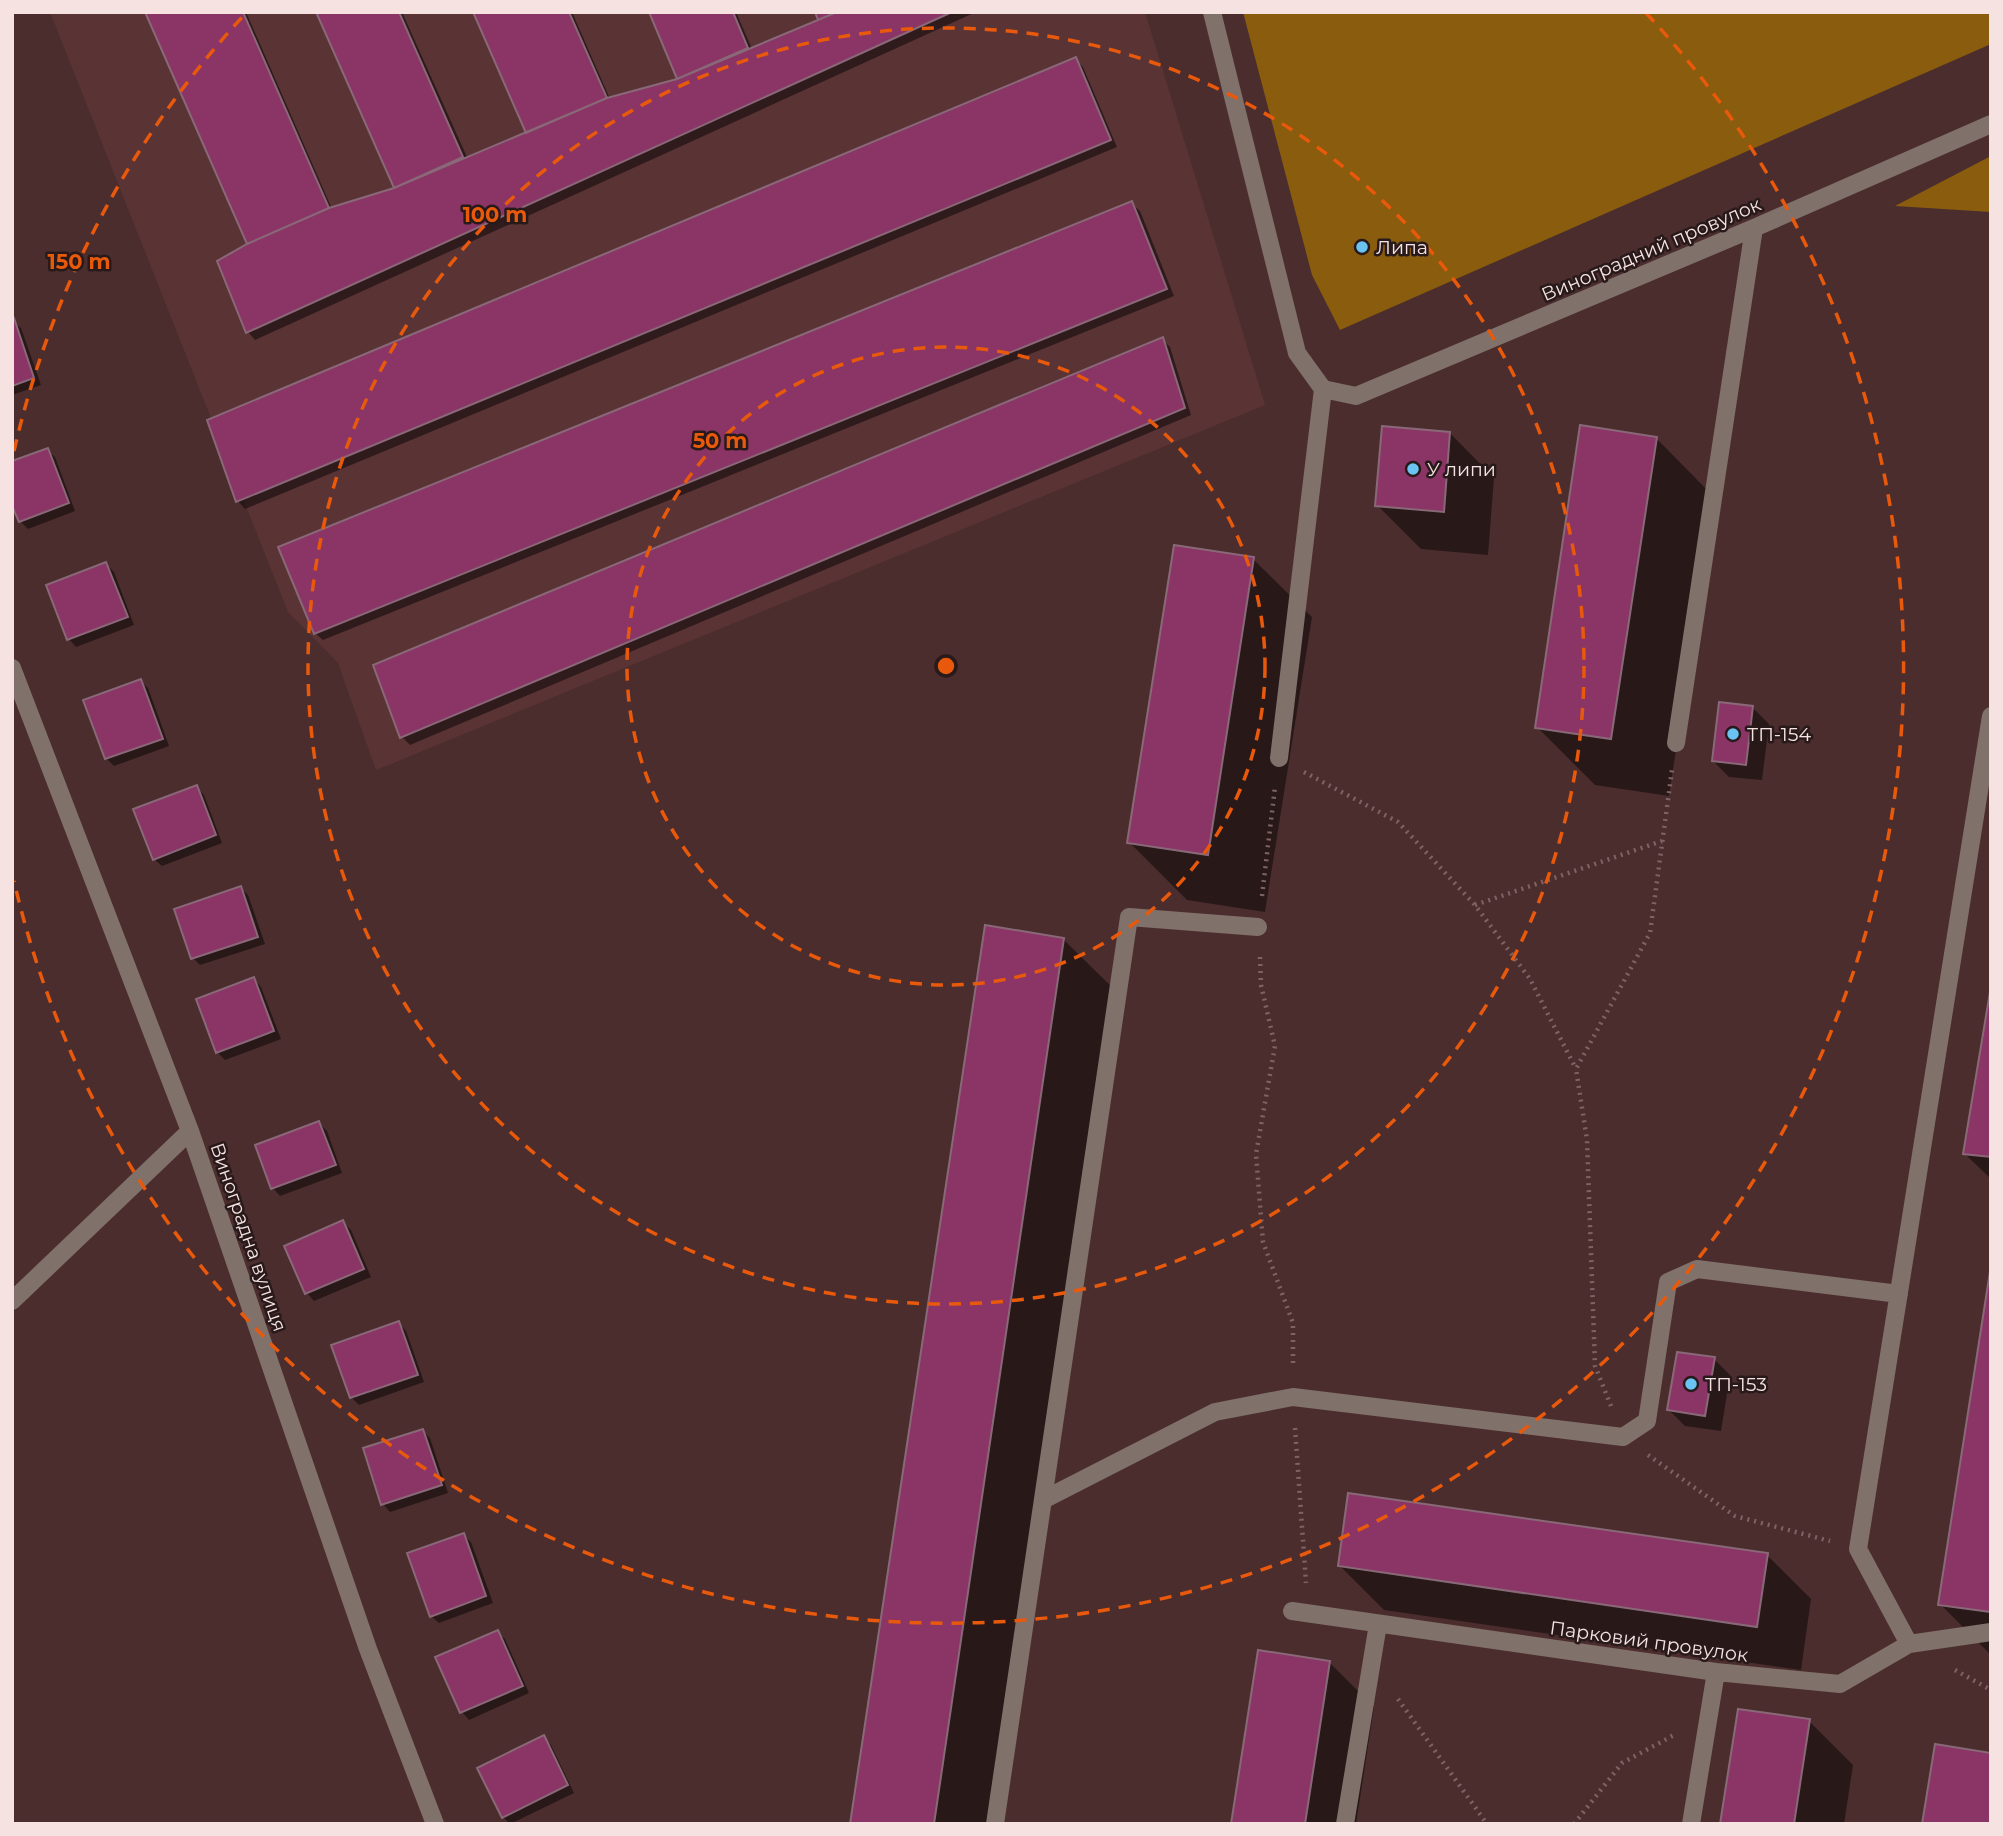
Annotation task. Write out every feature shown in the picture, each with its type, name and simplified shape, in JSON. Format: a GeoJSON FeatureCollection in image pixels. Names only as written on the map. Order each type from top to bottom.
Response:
{"type":"FeatureCollection","features":[{"type":"Feature","properties":{"kind":"street"},"geometry":{"type":"LineString","coordinates":[[1212,12],[1297,353],[1324,389],[1279,758]]}},
{"type":"Feature","properties":{"kind":"street","name":"Виноградний провулок"},"geometry":{"type":"LineString","coordinates":[[1324,389],[1356,396],[1754,228],[1991,124]]}},
{"type":"Feature","properties":{"kind":"street"},"geometry":{"type":"LineString","coordinates":[[1676,743],[1754,228]]}},
{"type":"Feature","properties":{"kind":"street","name":"Виноградна вулиця"},"geometry":{"type":"LineString","coordinates":[[12,667],[190,1131],[368,1649],[435,1824]]}},
{"type":"Feature","properties":{"kind":"street"},"geometry":{"type":"LineString","coordinates":[[1909,1644],[1858,1549],[1991,716]]}},
{"type":"Feature","properties":{"kind":"street"},"geometry":{"type":"LineString","coordinates":[[995,1824],[1129,917],[1258,927]]}},
{"type":"Feature","properties":{"kind":"street"},"geometry":{"type":"LineString","coordinates":[[12,1301],[190,1131]]}},
{"type":"Feature","properties":{"kind":"street"},"geometry":{"type":"LineString","coordinates":[[1043,1500],[1215,1412],[1293,1397],[1623,1437],[1647,1421],[1668,1282],[1697,1269],[1899,1294]]}},
{"type":"Feature","properties":{"kind":"street","name":"Парковий провулок"},"geometry":{"type":"LineString","coordinates":[[1292,1611],[1716,1672],[1840,1685],[1909,1644],[1991,1632]]}},
{"type":"Feature","properties":{"kind":"street"},"geometry":{"type":"LineString","coordinates":[[1345,1824],[1378,1624]]}},
{"type":"Feature","properties":{"kind":"street"},"geometry":{"type":"LineString","coordinates":[[1691,1824],[1716,1672]]}},
{"type":"Feature","properties":{"kind":"path"},"geometry":{"type":"LineString","coordinates":[[1576,1069],[1650,933],[1676,743]]}},
{"type":"Feature","properties":{"kind":"path"},"geometry":{"type":"LineString","coordinates":[[1258,927],[1279,758],[1398,822],[1475,905],[1530,979],[1576,1069],[1587,1140],[1595,1366],[1623,1437],[1735,1516],[1858,1549]]}},
{"type":"Feature","properties":{"kind":"path"},"geometry":{"type":"LineString","coordinates":[[1475,905],[1662,841]]}},
{"type":"Feature","properties":{"kind":"path"},"geometry":{"type":"LineString","coordinates":[[1574,1824],[1622,1763],[1709,1716]]}},
{"type":"Feature","properties":{"kind":"shaded area"},"geometry":{"type":"Polygon","coordinates":[[[50,12],[1145,12],[1265,405],[376,770],[338,663],[288,612],[50,12]]]}},
{"type":"Feature","properties":{"kind":"shaded area"},"geometry":{"type":"Polygon","coordinates":[[[1243,12],[1991,12],[1991,44],[1340,330],[1312,275],[1243,12]]]}},
{"type":"Feature","properties":{"kind":"shaded area"},"geometry":{"type":"Polygon","coordinates":[[[1991,156],[1991,212],[1895,206],[1991,156]]]}},
{"type":"Feature","properties":{"kind":"building"},"geometry":{"type":"Polygon","coordinates":[[[145,12],[243,12],[329,208],[247,244],[145,12]]]}},
{"type":"Feature","properties":{"kind":"building"},"geometry":{"type":"Polygon","coordinates":[[[316,12],[399,12],[463,157],[394,188],[316,12]]]}},
{"type":"Feature","properties":{"kind":"building"},"geometry":{"type":"Polygon","coordinates":[[[473,12],[569,12],[607,98],[526,133],[473,12]]]}},
{"type":"Feature","properties":{"kind":"building"},"geometry":{"type":"Polygon","coordinates":[[[649,12],[733,12],[748,48],[677,79],[649,12]]]}},
{"type":"Feature","properties":{"kind":"building"},"geometry":{"type":"Polygon","coordinates":[[[815,12],[837,12],[818,20],[815,12]]]}},
{"type":"Feature","properties":{"kind":"building"},"geometry":{"type":"Polygon","coordinates":[[[837,12],[952,12],[246,333],[217,261],[247,244],[329,208],[394,188],[607,98],[677,79],[837,12]]]}},
{"type":"Feature","properties":{"kind":"building"},"geometry":{"type":"Polygon","coordinates":[[[1076,57],[1111,140],[236,502],[207,420],[1076,57]]]}},
{"type":"Feature","properties":{"kind":"building"},"geometry":{"type":"Polygon","coordinates":[[[1132,201],[1167,289],[314,634],[278,547],[1132,201]]]}},
{"type":"Feature","properties":{"kind":"building"},"geometry":{"type":"Polygon","coordinates":[[[14,318],[34,378],[12,386],[12,319],[14,318]]]}},
{"type":"Feature","properties":{"kind":"building"},"geometry":{"type":"Polygon","coordinates":[[[1163,337],[1185,408],[400,738],[373,665],[1163,337]]]}},
{"type":"Feature","properties":{"kind":"building"},"geometry":{"type":"Polygon","coordinates":[[[1580,425],[1657,437],[1611,739],[1535,728],[1580,425]]]}},
{"type":"Feature","properties":{"kind":"building","name":"У липи"},"geometry":{"type":"Polygon","coordinates":[[[1382,426],[1450,432],[1444,512],[1375,506],[1382,426]]]}},
{"type":"Feature","properties":{"kind":"building"},"geometry":{"type":"Polygon","coordinates":[[[48,448],[69,503],[19,522],[12,506],[12,461],[48,448]]]}},
{"type":"Feature","properties":{"kind":"building"},"geometry":{"type":"Polygon","coordinates":[[[1174,545],[1254,557],[1208,855],[1127,843],[1174,545]]]}},
{"type":"Feature","properties":{"kind":"building"},"geometry":{"type":"Polygon","coordinates":[[[106,562],[128,617],[67,640],[46,585],[106,562]]]}},
{"type":"Feature","properties":{"kind":"building"},"geometry":{"type":"Polygon","coordinates":[[[141,679],[163,739],[105,759],[83,700],[141,679]]]}},
{"type":"Feature","properties":{"kind":"building","name":"ТП-154"},"geometry":{"type":"Polygon","coordinates":[[[1719,702],[1753,706],[1746,765],[1712,761],[1719,702]]]}},
{"type":"Feature","properties":{"kind":"building"},"geometry":{"type":"Polygon","coordinates":[[[197,785],[216,835],[153,860],[133,809],[197,785]]]}},
{"type":"Feature","properties":{"kind":"building"},"geometry":{"type":"Polygon","coordinates":[[[241,886],[258,937],[191,959],[174,909],[241,886]]]}},
{"type":"Feature","properties":{"kind":"building"},"geometry":{"type":"Polygon","coordinates":[[[985,925],[1064,938],[934,1824],[850,1824],[985,925]]]}},
{"type":"Feature","properties":{"kind":"building"},"geometry":{"type":"Polygon","coordinates":[[[254,977],[274,1031],[216,1053],[196,999],[254,977]]]}},
{"type":"Feature","properties":{"kind":"building"},"geometry":{"type":"Polygon","coordinates":[[[1991,986],[1991,1157],[1963,1154],[1991,986]]]}},
{"type":"Feature","properties":{"kind":"building"},"geometry":{"type":"Polygon","coordinates":[[[319,1121],[336,1165],[271,1189],[255,1145],[319,1121]]]}},
{"type":"Feature","properties":{"kind":"building"},"geometry":{"type":"Polygon","coordinates":[[[343,1220],[364,1269],[305,1294],[284,1246],[343,1220]]]}},
{"type":"Feature","properties":{"kind":"building"},"geometry":{"type":"Polygon","coordinates":[[[1991,1265],[1991,1612],[1938,1605],[1991,1265]]]}},
{"type":"Feature","properties":{"kind":"building"},"geometry":{"type":"Polygon","coordinates":[[[399,1321],[418,1375],[350,1398],[331,1345],[399,1321]]]}},
{"type":"Feature","properties":{"kind":"building","name":"ТП-153"},"geometry":{"type":"Polygon","coordinates":[[[1677,1352],[1715,1357],[1705,1416],[1667,1410],[1677,1352]]]}},
{"type":"Feature","properties":{"kind":"building"},"geometry":{"type":"Polygon","coordinates":[[[423,1429],[442,1485],[381,1505],[363,1448],[423,1429]]]}},
{"type":"Feature","properties":{"kind":"building"},"geometry":{"type":"Polygon","coordinates":[[[1348,1493],[1768,1553],[1757,1627],[1338,1566],[1348,1493]]]}},
{"type":"Feature","properties":{"kind":"building"},"geometry":{"type":"Polygon","coordinates":[[[464,1533],[486,1596],[430,1617],[407,1553],[464,1533]]]}},
{"type":"Feature","properties":{"kind":"building"},"geometry":{"type":"Polygon","coordinates":[[[498,1630],[523,1686],[460,1713],[435,1657],[498,1630]]]}},
{"type":"Feature","properties":{"kind":"building"},"geometry":{"type":"Polygon","coordinates":[[[1258,1650],[1330,1661],[1305,1824],[1231,1824],[1258,1650]]]}},
{"type":"Feature","properties":{"kind":"building"},"geometry":{"type":"Polygon","coordinates":[[[1738,1709],[1810,1719],[1794,1824],[1720,1824],[1738,1709]]]}},
{"type":"Feature","properties":{"kind":"building"},"geometry":{"type":"Polygon","coordinates":[[[544,1735],[568,1785],[502,1818],[477,1768],[544,1735]]]}},
{"type":"Feature","properties":{"kind":"building"},"geometry":{"type":"Polygon","coordinates":[[[1935,1744],[1991,1753],[1991,1824],[1922,1824],[1935,1744]]]}},
{"type":"Feature","properties":{"kind":"place","name":"Липа"},"geometry":{"type":"Point","coordinates":[1362,247]}},
{"type":"Feature","properties":{"kind":"place","name":"У липи"},"geometry":{"type":"Point","coordinates":[1413,469]}},
{"type":"Feature","properties":{"kind":"place","name":"ТП-154"},"geometry":{"type":"Point","coordinates":[1733,734]}},
{"type":"Feature","properties":{"kind":"place","name":"ТП-153"},"geometry":{"type":"Point","coordinates":[1691,1384]}}]}
